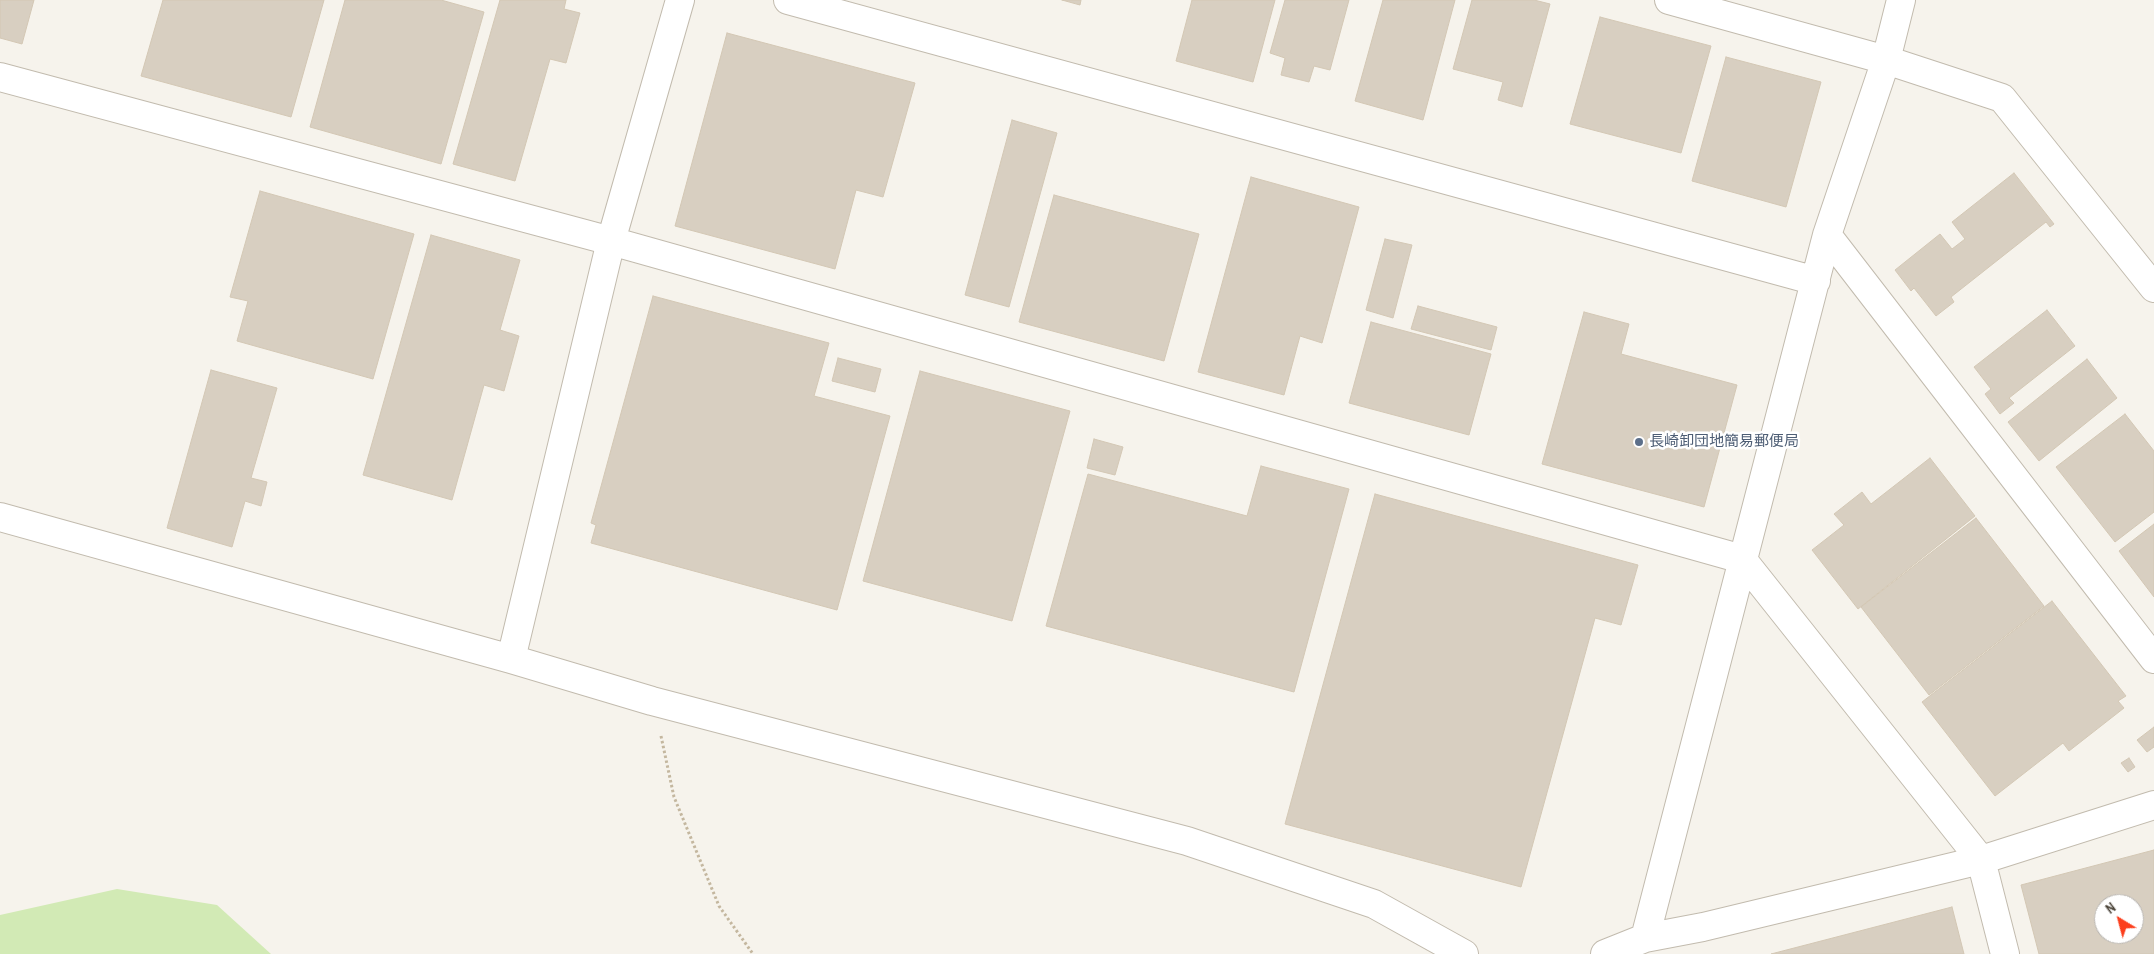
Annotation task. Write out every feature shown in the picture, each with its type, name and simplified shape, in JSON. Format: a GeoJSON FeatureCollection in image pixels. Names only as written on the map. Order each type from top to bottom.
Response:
{"type":"FeatureCollection","features":[{"type":"Feature","properties":{"kind":"street"},"geometry":{"type":"LineString","coordinates":[[511,658],[611,241],[680,0]]}},
{"type":"Feature","properties":{"kind":"street"},"geometry":{"type":"LineString","coordinates":[[788,0],[1816,280]]}},
{"type":"Feature","properties":{"kind":"street"},"geometry":{"type":"LineString","coordinates":[[1669,0],[1886,60],[2002,98],[2154,288]]}},
{"type":"Feature","properties":{"kind":"street"},"geometry":{"type":"LineString","coordinates":[[1645,938],[1827,235],[1886,60],[1901,0]]}},
{"type":"Feature","properties":{"kind":"street"},"geometry":{"type":"LineString","coordinates":[[0,77],[611,241],[1742,559],[1981,860],[2005,954]]}},
{"type":"Feature","properties":{"kind":"street"},"geometry":{"type":"LineString","coordinates":[[1827,235],[2154,659]]}},
{"type":"Feature","properties":{"kind":"street"},"geometry":{"type":"LineString","coordinates":[[0,517],[511,658],[652,702],[1187,841],[1374,904],[1464,954]]}},
{"type":"Feature","properties":{"kind":"street"},"geometry":{"type":"LineString","coordinates":[[1605,954],[1645,938],[1702,927],[1981,860],[2154,805]]}},
{"type":"Feature","properties":{"kind":"path"},"geometry":{"type":"LineString","coordinates":[[663,746],[674,797],[715,897],[753,954]]}},
{"type":"Feature","properties":{"kind":"green space"},"geometry":{"type":"Polygon","coordinates":[[[117,889],[217,905],[271,954],[0,954],[0,915],[117,889]]]}},
{"type":"Feature","properties":{"kind":"building"},"geometry":{"type":"Polygon","coordinates":[[[0,0],[34,0],[22,44],[0,38],[0,0]]]}},
{"type":"Feature","properties":{"kind":"building"},"geometry":{"type":"Polygon","coordinates":[[[163,0],[324,0],[291,117],[141,76],[163,0]]]}},
{"type":"Feature","properties":{"kind":"building"},"geometry":{"type":"Polygon","coordinates":[[[345,0],[441,0],[484,12],[441,164],[310,127],[345,0]]]}},
{"type":"Feature","properties":{"kind":"building"},"geometry":{"type":"Polygon","coordinates":[[[500,0],[566,0],[564,9],[580,13],[566,63],[550,59],[515,181],[453,164],[500,0]]]}},
{"type":"Feature","properties":{"kind":"building"},"geometry":{"type":"Polygon","coordinates":[[[1062,0],[1081,0],[1080,5],[1062,0]]]}},
{"type":"Feature","properties":{"kind":"building"},"geometry":{"type":"Polygon","coordinates":[[[1192,0],[1275,0],[1253,82],[1176,61],[1192,0]]]}},
{"type":"Feature","properties":{"kind":"building"},"geometry":{"type":"Polygon","coordinates":[[[1285,0],[1349,0],[1330,70],[1314,66],[1309,82],[1281,75],[1285,58],[1270,53],[1285,0]]]}},
{"type":"Feature","properties":{"kind":"building"},"geometry":{"type":"Polygon","coordinates":[[[1383,0],[1455,0],[1423,120],[1355,101],[1383,0]]]}},
{"type":"Feature","properties":{"kind":"building"},"geometry":{"type":"Polygon","coordinates":[[[1472,0],[1534,0],[1550,4],[1522,107],[1498,100],[1503,82],[1453,69],[1472,0]]]}},
{"type":"Feature","properties":{"kind":"building"},"geometry":{"type":"Polygon","coordinates":[[[1600,17],[1711,46],[1681,153],[1570,124],[1600,17]]]}},
{"type":"Feature","properties":{"kind":"building"},"geometry":{"type":"Polygon","coordinates":[[[727,33],[915,83],[883,197],[856,190],[835,269],[675,226],[727,33]]]}},
{"type":"Feature","properties":{"kind":"building"},"geometry":{"type":"Polygon","coordinates":[[[1726,57],[1821,82],[1786,207],[1692,181],[1726,57]]]}},
{"type":"Feature","properties":{"kind":"building"},"geometry":{"type":"Polygon","coordinates":[[[1012,120],[1057,133],[1009,307],[965,295],[1012,120]]]}},
{"type":"Feature","properties":{"kind":"building"},"geometry":{"type":"Polygon","coordinates":[[[2014,173],[2054,224],[2050,227],[2046,222],[1951,297],[1954,302],[1936,316],[1914,288],[1911,291],[1895,270],[1940,234],[1952,249],[1965,239],[1952,222],[2014,173]]]}},
{"type":"Feature","properties":{"kind":"building"},"geometry":{"type":"Polygon","coordinates":[[[1251,177],[1359,207],[1322,343],[1300,336],[1284,395],[1198,372],[1251,177]]]}},
{"type":"Feature","properties":{"kind":"building"},"geometry":{"type":"Polygon","coordinates":[[[260,191],[414,234],[373,379],[237,341],[248,301],[230,297],[260,191]]]}},
{"type":"Feature","properties":{"kind":"building"},"geometry":{"type":"Polygon","coordinates":[[[1054,195],[1199,234],[1164,361],[1019,322],[1054,195]]]}},
{"type":"Feature","properties":{"kind":"building"},"geometry":{"type":"Polygon","coordinates":[[[431,235],[520,260],[500,330],[519,336],[504,391],[484,385],[452,500],[363,475],[431,235]]]}},
{"type":"Feature","properties":{"kind":"building"},"geometry":{"type":"Polygon","coordinates":[[[1385,239],[1412,245],[1393,318],[1366,310],[1385,239]]]}},
{"type":"Feature","properties":{"kind":"building"},"geometry":{"type":"Polygon","coordinates":[[[653,296],[829,343],[814,396],[890,416],[837,610],[591,543],[596,525],[591,523],[653,296]]]}},
{"type":"Feature","properties":{"kind":"building"},"geometry":{"type":"Polygon","coordinates":[[[1418,306],[1497,327],[1491,350],[1411,329],[1418,306]]]}},
{"type":"Feature","properties":{"kind":"building"},"geometry":{"type":"Polygon","coordinates":[[[2047,310],[2075,346],[2009,398],[2014,403],[2000,414],[1985,394],[1991,389],[1974,367],[2047,310]]]}},
{"type":"Feature","properties":{"kind":"building"},"geometry":{"type":"Polygon","coordinates":[[[1584,312],[1629,324],[1621,354],[1737,385],[1704,507],[1542,464],[1584,312]]]}},
{"type":"Feature","properties":{"kind":"building"},"geometry":{"type":"Polygon","coordinates":[[[1371,322],[1491,354],[1469,435],[1349,403],[1371,322]]]}},
{"type":"Feature","properties":{"kind":"building"},"geometry":{"type":"Polygon","coordinates":[[[838,358],[881,369],[875,392],[832,381],[838,358]]]}},
{"type":"Feature","properties":{"kind":"building"},"geometry":{"type":"Polygon","coordinates":[[[2087,359],[2117,398],[2039,461],[2008,422],[2087,359]]]}},
{"type":"Feature","properties":{"kind":"building"},"geometry":{"type":"Polygon","coordinates":[[[211,370],[277,388],[251,478],[267,482],[261,506],[245,501],[232,547],[167,528],[211,370]]]}},
{"type":"Feature","properties":{"kind":"building"},"geometry":{"type":"Polygon","coordinates":[[[920,371],[1070,411],[1012,621],[863,581],[920,371]]]}},
{"type":"Feature","properties":{"kind":"building"},"geometry":{"type":"Polygon","coordinates":[[[2125,414],[2154,451],[2154,512],[2115,542],[2056,467],[2125,414]]]}},
{"type":"Feature","properties":{"kind":"building"},"geometry":{"type":"Polygon","coordinates":[[[1094,439],[1123,447],[1115,475],[1087,468],[1094,439]]]}},
{"type":"Feature","properties":{"kind":"building"},"geometry":{"type":"Polygon","coordinates":[[[1930,458],[1975,516],[1858,609],[1812,550],[1844,525],[1834,514],[1862,492],[1871,504],[1930,458]]]}},
{"type":"Feature","properties":{"kind":"building"},"geometry":{"type":"Polygon","coordinates":[[[1261,466],[1349,489],[1294,692],[1046,626],[1088,474],[1247,516],[1261,466]]]}},
{"type":"Feature","properties":{"kind":"building"},"geometry":{"type":"Polygon","coordinates":[[[1375,494],[1638,565],[1621,625],[1595,618],[1521,887],[1285,824],[1375,494]]]}},
{"type":"Feature","properties":{"kind":"building"},"geometry":{"type":"Polygon","coordinates":[[[1976,518],[2044,606],[1929,695],[1861,607],[1976,518]]]}},
{"type":"Feature","properties":{"kind":"building"},"geometry":{"type":"Polygon","coordinates":[[[2154,524],[2154,597],[2119,551],[2154,524]]]}},
{"type":"Feature","properties":{"kind":"building"},"geometry":{"type":"Polygon","coordinates":[[[2052,601],[2126,696],[2118,701],[2124,708],[2069,751],[2063,743],[1995,796],[1922,702],[2052,601]]]}},
{"type":"Feature","properties":{"kind":"building"},"geometry":{"type":"Polygon","coordinates":[[[2154,727],[2154,747],[2147,752],[2137,740],[2154,727]]]}},
{"type":"Feature","properties":{"kind":"building"},"geometry":{"type":"Polygon","coordinates":[[[2129,758],[2135,767],[2128,772],[2121,763],[2129,758]]]}},
{"type":"Feature","properties":{"kind":"building"},"geometry":{"type":"Polygon","coordinates":[[[2154,850],[2154,954],[2039,954],[2021,885],[2154,850]]]}},
{"type":"Feature","properties":{"kind":"building"},"geometry":{"type":"Polygon","coordinates":[[[1952,907],[1964,954],[1771,954],[1952,907]]]}},
{"type":"Feature","properties":{"kind":"place","name":"長崎卸団地簡易郵便局"},"geometry":{"type":"Point","coordinates":[1639,442]}}]}
